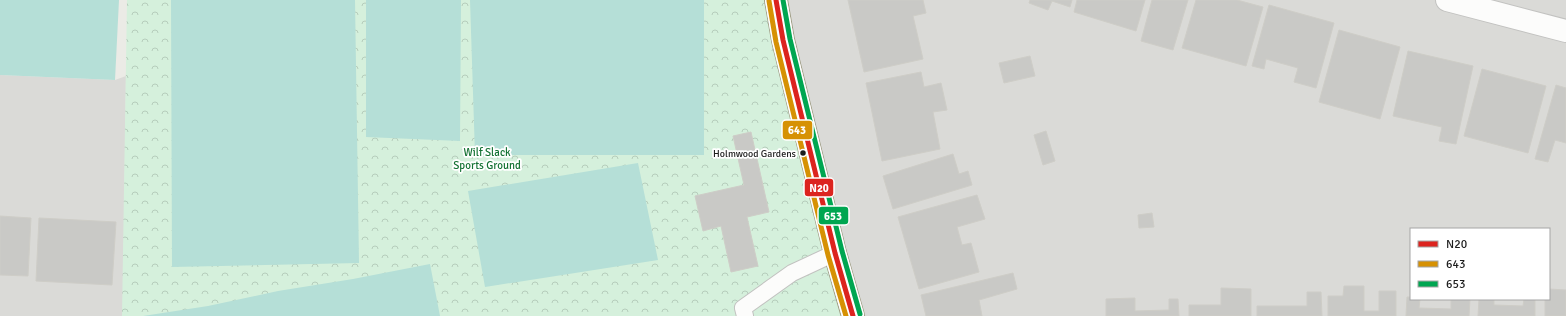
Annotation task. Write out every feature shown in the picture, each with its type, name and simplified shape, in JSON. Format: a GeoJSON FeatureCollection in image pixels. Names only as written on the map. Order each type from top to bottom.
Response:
{"type":"FeatureCollection","features":[{"type":"Feature","properties":{"kind":"main road"},"geometry":{"type":"LineString","coordinates":[[776,0],[783,40],[835,253],[853,316]]}},
{"type":"Feature","properties":{"kind":"street"},"geometry":{"type":"LineString","coordinates":[[1447,0],[1566,32]]}},
{"type":"Feature","properties":{"kind":"lane"},"geometry":{"type":"LineString","coordinates":[[745,316],[743,308],[792,273],[835,253]]}},
{"type":"Feature","properties":{"kind":"shaded area"},"geometry":{"type":"Polygon","coordinates":[[[0,0],[119,0],[115,80],[0,75],[0,0]]]}},
{"type":"Feature","properties":{"kind":"shaded area"},"geometry":{"type":"Polygon","coordinates":[[[171,0],[355,0],[359,263],[172,267],[171,0]]]}},
{"type":"Feature","properties":{"kind":"shaded area"},"geometry":{"type":"Polygon","coordinates":[[[366,0],[461,0],[460,141],[366,137],[366,0]]]}},
{"type":"Feature","properties":{"kind":"shaded area"},"geometry":{"type":"Polygon","coordinates":[[[470,0],[704,0],[704,155],[475,155],[470,0]]]}},
{"type":"Feature","properties":{"kind":"shaded area"},"geometry":{"type":"Polygon","coordinates":[[[775,0],[1566,0],[1566,316],[853,316],[775,0]]]}},
{"type":"Feature","properties":{"kind":"shaded area"},"geometry":{"type":"Polygon","coordinates":[[[0,75],[115,80],[126,76],[123,316],[0,316],[0,75]]]}},
{"type":"Feature","properties":{"kind":"shaded area"},"geometry":{"type":"Polygon","coordinates":[[[638,163],[658,260],[485,287],[468,191],[638,163]]]}},
{"type":"Feature","properties":{"kind":"shaded area"},"geometry":{"type":"Polygon","coordinates":[[[430,264],[440,316],[143,316],[208,306],[278,291],[353,279],[430,264]]]}},
{"type":"Feature","properties":{"kind":"green space","name":"Wilf Slack Sports Ground"},"geometry":{"type":"Polygon","coordinates":[[[127,0],[775,0],[852,316],[122,316],[127,0]]]}},
{"type":"Feature","properties":{"kind":"building"},"geometry":{"type":"Polygon","coordinates":[[[848,0],[923,0],[926,13],[913,16],[923,59],[864,72],[848,0]]]}},
{"type":"Feature","properties":{"kind":"building"},"geometry":{"type":"Polygon","coordinates":[[[1030,0],[1072,0],[1070,7],[1052,1],[1048,10],[1029,3],[1030,0]]]}},
{"type":"Feature","properties":{"kind":"building"},"geometry":{"type":"Polygon","coordinates":[[[1077,0],[1145,0],[1136,31],[1074,12],[1077,0]]]}},
{"type":"Feature","properties":{"kind":"building"},"geometry":{"type":"Polygon","coordinates":[[[1152,0],[1188,0],[1173,50],[1141,41],[1152,0]]]}},
{"type":"Feature","properties":{"kind":"building"},"geometry":{"type":"Polygon","coordinates":[[[1196,0],[1237,0],[1263,7],[1246,66],[1182,48],[1196,0]]]}},
{"type":"Feature","properties":{"kind":"building"},"geometry":{"type":"Polygon","coordinates":[[[1269,5],[1334,23],[1316,88],[1294,82],[1298,68],[1266,59],[1264,69],[1252,66],[1269,5]]]}},
{"type":"Feature","properties":{"kind":"building"},"geometry":{"type":"Polygon","coordinates":[[[1339,30],[1400,47],[1380,119],[1319,102],[1339,30]]]}},
{"type":"Feature","properties":{"kind":"building"},"geometry":{"type":"Polygon","coordinates":[[[1408,51],[1473,66],[1456,144],[1439,141],[1442,127],[1393,116],[1408,51]]]}},
{"type":"Feature","properties":{"kind":"building"},"geometry":{"type":"Polygon","coordinates":[[[1030,56],[1035,76],[1004,83],[999,63],[1030,56]]]}},
{"type":"Feature","properties":{"kind":"building"},"geometry":{"type":"Polygon","coordinates":[[[1482,69],[1546,86],[1528,153],[1464,136],[1482,69]]]}},
{"type":"Feature","properties":{"kind":"building"},"geometry":{"type":"Polygon","coordinates":[[[921,72],[924,87],[941,83],[947,110],[933,112],[940,149],[882,161],[866,83],[921,72]]]}},
{"type":"Feature","properties":{"kind":"building"},"geometry":{"type":"Polygon","coordinates":[[[1556,85],[1566,88],[1566,143],[1555,140],[1548,162],[1535,159],[1556,85]]]}},
{"type":"Feature","properties":{"kind":"building"},"geometry":{"type":"Polygon","coordinates":[[[1046,131],[1055,161],[1043,165],[1034,135],[1046,131]]]}},
{"type":"Feature","properties":{"kind":"building"},"geometry":{"type":"Polygon","coordinates":[[[751,132],[769,212],[747,217],[758,266],[731,272],[721,226],[703,231],[695,196],[744,185],[733,136],[751,132]]]}},
{"type":"Feature","properties":{"kind":"building"},"geometry":{"type":"Polygon","coordinates":[[[953,154],[959,174],[968,171],[972,185],[893,209],[883,176],[953,154]]]}},
{"type":"Feature","properties":{"kind":"building"},"geometry":{"type":"Polygon","coordinates":[[[977,195],[985,219],[957,227],[962,245],[971,243],[979,272],[919,289],[898,217],[977,195]]]}},
{"type":"Feature","properties":{"kind":"building"},"geometry":{"type":"Polygon","coordinates":[[[1152,213],[1154,227],[1139,228],[1138,215],[1152,213]]]}},
{"type":"Feature","properties":{"kind":"building"},"geometry":{"type":"Polygon","coordinates":[[[0,216],[31,218],[28,276],[0,275],[0,216]]]}},
{"type":"Feature","properties":{"kind":"building"},"geometry":{"type":"Polygon","coordinates":[[[39,218],[116,222],[112,285],[36,281],[39,218]]]}},
{"type":"Feature","properties":{"kind":"building"},"geometry":{"type":"Polygon","coordinates":[[[1013,273],[1017,289],[979,300],[982,316],[926,316],[921,295],[1013,273]]]}},
{"type":"Feature","properties":{"kind":"building"},"geometry":{"type":"Polygon","coordinates":[[[1344,286],[1364,286],[1364,311],[1379,311],[1379,291],[1396,291],[1396,316],[1328,316],[1328,296],[1343,296],[1344,286]]]}},
{"type":"Feature","properties":{"kind":"building"},"geometry":{"type":"Polygon","coordinates":[[[1221,288],[1251,289],[1251,316],[1189,316],[1189,305],[1221,305],[1221,288]]]}},
{"type":"Feature","properties":{"kind":"building"},"geometry":{"type":"Polygon","coordinates":[[[1550,289],[1566,290],[1566,316],[1545,316],[1545,300],[1550,300],[1550,289]]]}},
{"type":"Feature","properties":{"kind":"building"},"geometry":{"type":"Polygon","coordinates":[[[1307,292],[1321,292],[1322,316],[1257,316],[1257,306],[1307,306],[1307,292]]]}},
{"type":"Feature","properties":{"kind":"building"},"geometry":{"type":"Polygon","coordinates":[[[1407,297],[1410,297],[1410,300],[1420,300],[1419,308],[1451,309],[1451,300],[1470,300],[1469,316],[1406,316],[1407,297]]]}},
{"type":"Feature","properties":{"kind":"building"},"geometry":{"type":"Polygon","coordinates":[[[1135,298],[1135,311],[1169,310],[1169,299],[1178,299],[1179,316],[1106,316],[1106,299],[1135,298]]]}},
{"type":"Feature","properties":{"kind":"building"},"geometry":{"type":"Polygon","coordinates":[[[1479,300],[1494,300],[1494,305],[1523,306],[1524,300],[1535,300],[1535,316],[1478,316],[1479,300]]]}},
{"type":"Feature","properties":{"kind":"transit line","name":"N20"},"geometry":{"type":"LineString","coordinates":[[776,0],[783,40],[835,253],[853,316]]}},
{"type":"Feature","properties":{"kind":"transit line","name":"653"},"geometry":{"type":"LineString","coordinates":[[783,0],[790,39],[842,251],[860,314]]}},
{"type":"Feature","properties":{"kind":"transit line","name":"643"},"geometry":{"type":"LineString","coordinates":[[769,1],[776,42],[828,255],[846,316]]}},
{"type":"Feature","properties":{"kind":"place","name":"Holmwood Gardens"},"geometry":{"type":"Point","coordinates":[803,153]}}]}
